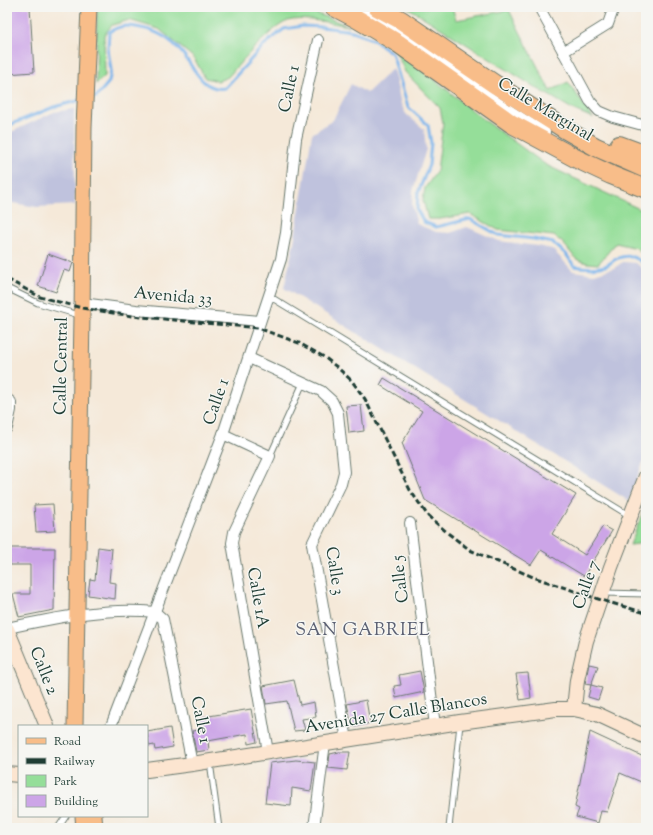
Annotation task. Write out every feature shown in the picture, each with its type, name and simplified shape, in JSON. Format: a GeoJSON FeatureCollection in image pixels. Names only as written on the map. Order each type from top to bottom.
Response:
{"type":"FeatureCollection","features":[{"type":"Feature","properties":{"kind":"highway"},"geometry":{"type":"LineString","coordinates":[[334,7],[399,44],[512,124],[551,155],[569,166],[646,202]]}},
{"type":"Feature","properties":{"kind":"highway"},"geometry":{"type":"LineString","coordinates":[[377,7],[401,20],[496,85],[566,130],[596,147],[646,169]]}},
{"type":"Feature","properties":{"kind":"highway"},"geometry":{"type":"LineString","coordinates":[[532,107],[591,136],[646,155]]}},
{"type":"Feature","properties":{"kind":"highway"},"geometry":{"type":"LineString","coordinates":[[512,124],[577,159],[610,175],[646,189]]}},
{"type":"Feature","properties":{"kind":"main road","name":"Calle Central"},"geometry":{"type":"LineString","coordinates":[[75,725],[84,120],[89,7]]}},
{"type":"Feature","properties":{"kind":"main road","name":"Calle 7"},"geometry":{"type":"LineString","coordinates":[[574,709],[577,680],[586,641],[611,567],[646,476]]}},
{"type":"Feature","properties":{"kind":"main road","name":"Calle 2"},"geometry":{"type":"LineString","coordinates":[[7,629],[47,725]]}},
{"type":"Feature","properties":{"kind":"main road","name":"Avenida 27 Calle Blancos"},"geometry":{"type":"LineString","coordinates":[[148,770],[460,722],[556,709],[574,709],[597,714],[646,737]]}},
{"type":"Feature","properties":{"kind":"main road"},"geometry":{"type":"LineString","coordinates":[[7,774],[18,775]]}},
{"type":"Feature","properties":{"kind":"main road"},"geometry":{"type":"LineString","coordinates":[[83,817],[84,828]]}},
{"type":"Feature","properties":{"kind":"main road"},"geometry":{"type":"LineString","coordinates":[[94,817],[95,828]]}},
{"type":"Feature","properties":{"kind":"street","name":"Calle Marginal"},"geometry":{"type":"LineString","coordinates":[[357,7],[375,17],[434,57],[515,115],[593,157],[646,180]]}},
{"type":"Feature","properties":{"kind":"street"},"geometry":{"type":"LineString","coordinates":[[539,7],[590,101],[599,111],[613,117],[646,126]]}},
{"type":"Feature","properties":{"kind":"street"},"geometry":{"type":"LineString","coordinates":[[563,52],[608,24],[614,7]]}},
{"type":"Feature","properties":{"kind":"street","name":"Calle 1"},"geometry":{"type":"LineString","coordinates":[[192,764],[163,619],[155,612],[223,434],[281,259],[286,233],[296,139],[318,40]]}},
{"type":"Feature","properties":{"kind":"street","name":"Calle Marginal"},"geometry":{"type":"LineString","coordinates":[[434,57],[564,136],[598,154],[646,174]]}},
{"type":"Feature","properties":{"kind":"street","name":"Avenida 33"},"geometry":{"type":"LineString","coordinates":[[82,309],[136,310],[260,321]]}},
{"type":"Feature","properties":{"kind":"street"},"geometry":{"type":"LineString","coordinates":[[249,358],[303,383]]}},
{"type":"Feature","properties":{"kind":"street","name":"Calle 3"},"geometry":{"type":"LineString","coordinates":[[303,383],[321,391],[332,401],[338,413],[344,472],[341,484],[312,544],[347,740]]}},
{"type":"Feature","properties":{"kind":"street"},"geometry":{"type":"LineString","coordinates":[[7,428],[11,410],[9,400]]}},
{"type":"Feature","properties":{"kind":"street"},"geometry":{"type":"LineString","coordinates":[[223,434],[270,456]]}},
{"type":"Feature","properties":{"kind":"street","name":"Calle 1A"},"geometry":{"type":"LineString","coordinates":[[268,752],[232,543],[234,532],[270,456]]}},
{"type":"Feature","properties":{"kind":"street","name":"Calle 5"},"geometry":{"type":"LineString","coordinates":[[410,523],[435,726]]}},
{"type":"Feature","properties":{"kind":"street"},"geometry":{"type":"LineString","coordinates":[[7,629],[76,614],[135,610],[155,612],[111,725]]}},
{"type":"Feature","properties":{"kind":"street"},"geometry":{"type":"LineString","coordinates":[[314,828],[325,743]]}},
{"type":"Feature","properties":{"kind":"lane"},"geometry":{"type":"LineString","coordinates":[[7,288],[38,303],[82,309]]}},
{"type":"Feature","properties":{"kind":"lane"},"geometry":{"type":"LineString","coordinates":[[269,296],[631,517]]}},
{"type":"Feature","properties":{"kind":"lane"},"geometry":{"type":"LineString","coordinates":[[270,456],[303,383]]}},
{"type":"Feature","properties":{"kind":"lane"},"geometry":{"type":"LineString","coordinates":[[603,593],[646,594]]}},
{"type":"Feature","properties":{"kind":"lane"},"geometry":{"type":"LineString","coordinates":[[449,828],[460,722]]}},
{"type":"Feature","properties":{"kind":"lane","name":"Calle 1"},"geometry":{"type":"LineString","coordinates":[[209,761],[219,828]]}},
{"type":"Feature","properties":{"kind":"lane"},"geometry":{"type":"LineString","coordinates":[[58,828],[65,817]]}},
{"type":"Feature","properties":{"kind":"shaded area"},"geometry":{"type":"Polygon","coordinates":[[[393,68],[401,104],[406,114],[424,129],[426,149],[413,191],[412,205],[417,224],[436,232],[450,233],[467,227],[499,241],[552,249],[573,271],[594,274],[614,268],[623,262],[636,263],[644,270],[646,276],[646,454],[629,501],[284,288],[294,243],[312,134],[333,120],[351,84],[367,93],[393,68]]]}},
{"type":"Feature","properties":{"kind":"shaded area"},"geometry":{"type":"Polygon","coordinates":[[[74,109],[75,205],[37,207],[7,202],[7,134],[54,112],[74,109]]]}},
{"type":"Feature","properties":{"kind":"green space"},"geometry":{"type":"Polygon","coordinates":[[[97,7],[300,7],[349,26],[301,19],[288,21],[265,37],[228,77],[218,81],[205,78],[194,58],[159,29],[129,20],[112,25],[104,35],[105,76],[96,84],[97,7]]]}},
{"type":"Feature","properties":{"kind":"green space"},"geometry":{"type":"Polygon","coordinates":[[[407,7],[452,7],[456,20],[509,10],[550,91],[568,82],[593,118],[574,110],[533,86],[407,7]]]}},
{"type":"Feature","properties":{"kind":"green space"},"geometry":{"type":"Polygon","coordinates":[[[394,47],[483,119],[546,165],[646,212],[646,259],[637,248],[616,243],[598,264],[587,263],[576,259],[563,243],[554,236],[498,230],[470,214],[440,219],[428,219],[423,200],[425,188],[437,171],[443,123],[440,108],[405,72],[394,47]]]}},
{"type":"Feature","properties":{"kind":"green space"},"geometry":{"type":"Polygon","coordinates":[[[646,504],[646,543],[630,545],[646,504]]]}},
{"type":"Feature","properties":{"kind":"building"},"geometry":{"type":"Polygon","coordinates":[[[7,7],[30,7],[34,72],[7,74],[7,7]]]}},
{"type":"Feature","properties":{"kind":"building"},"geometry":{"type":"Polygon","coordinates":[[[48,254],[73,263],[70,272],[64,270],[56,292],[38,286],[48,254]]]}},
{"type":"Feature","properties":{"kind":"building"},"geometry":{"type":"Polygon","coordinates":[[[384,378],[576,495],[552,534],[585,555],[603,526],[612,531],[584,576],[541,550],[531,565],[425,500],[402,443],[422,411],[380,385],[384,378]]]}},
{"type":"Feature","properties":{"kind":"building"},"geometry":{"type":"Polygon","coordinates":[[[361,405],[364,431],[349,433],[346,406],[361,405]]]}},
{"type":"Feature","properties":{"kind":"building"},"geometry":{"type":"Polygon","coordinates":[[[53,504],[55,531],[36,532],[34,505],[53,504]]]}},
{"type":"Feature","properties":{"kind":"building"},"geometry":{"type":"Polygon","coordinates":[[[98,547],[112,549],[109,582],[116,583],[115,599],[88,595],[90,579],[95,580],[98,547]]]}},
{"type":"Feature","properties":{"kind":"building"},"geometry":{"type":"Polygon","coordinates":[[[9,548],[55,548],[54,610],[19,617],[13,594],[30,594],[30,565],[10,565],[9,548]]]}},
{"type":"Feature","properties":{"kind":"building"},"geometry":{"type":"Polygon","coordinates":[[[589,664],[598,666],[591,685],[585,684],[589,664]]]}},
{"type":"Feature","properties":{"kind":"building"},"geometry":{"type":"Polygon","coordinates":[[[420,671],[424,692],[396,698],[394,686],[401,685],[399,675],[420,671]]]}},
{"type":"Feature","properties":{"kind":"building"},"geometry":{"type":"Polygon","coordinates":[[[528,673],[531,698],[520,700],[516,674],[528,673]]]}},
{"type":"Feature","properties":{"kind":"building"},"geometry":{"type":"Polygon","coordinates":[[[294,680],[300,705],[314,702],[316,717],[302,719],[305,730],[294,731],[287,701],[266,704],[263,686],[294,680]]]}},
{"type":"Feature","properties":{"kind":"building"},"geometry":{"type":"Polygon","coordinates":[[[591,685],[602,688],[598,700],[588,697],[591,685]]]}},
{"type":"Feature","properties":{"kind":"building"},"geometry":{"type":"Polygon","coordinates":[[[366,700],[370,723],[355,727],[352,726],[347,704],[366,700]]]}},
{"type":"Feature","properties":{"kind":"building"},"geometry":{"type":"Polygon","coordinates":[[[251,709],[257,742],[248,744],[247,734],[208,741],[209,750],[196,752],[192,731],[205,729],[203,717],[251,709]]]}},
{"type":"Feature","properties":{"kind":"building"},"geometry":{"type":"Polygon","coordinates":[[[170,728],[173,747],[155,750],[154,745],[149,746],[148,732],[170,728]]]}},
{"type":"Feature","properties":{"kind":"building"},"geometry":{"type":"Polygon","coordinates":[[[590,732],[646,758],[646,784],[620,773],[607,812],[601,811],[598,823],[576,817],[579,809],[575,807],[590,732]]]}},
{"type":"Feature","properties":{"kind":"building"},"geometry":{"type":"Polygon","coordinates":[[[350,752],[347,770],[328,768],[330,754],[350,752]]]}},
{"type":"Feature","properties":{"kind":"building"},"geometry":{"type":"Polygon","coordinates":[[[296,760],[315,762],[311,791],[292,788],[291,806],[265,803],[270,763],[296,760]]]}},
{"type":"Feature","properties":{"kind":"waterway"},"geometry":{"type":"LineString","coordinates":[[90,98],[96,97],[109,82],[111,70],[108,50],[109,32],[124,26],[147,29],[169,40],[179,49],[200,78],[205,83],[217,88],[225,88],[264,45],[284,29],[303,26],[352,31],[372,39],[392,53],[408,107],[428,125],[431,143],[429,165],[418,193],[417,210],[424,222],[436,227],[470,219],[498,235],[534,239],[553,243],[566,254],[574,266],[590,268],[601,267],[624,256],[636,258],[646,266]]}},
{"type":"Feature","properties":{"kind":"waterway"},"geometry":{"type":"LineString","coordinates":[[7,126],[54,107],[81,100]]}},
{"type":"Feature","properties":{"kind":"railway"},"geometry":{"type":"LineString","coordinates":[[7,279],[40,297],[82,308],[132,316],[258,328],[299,343],[324,357],[352,381],[365,399],[410,490],[428,516],[449,534],[470,550],[533,577],[601,600],[646,613]]}},
{"type":"Feature","properties":{"kind":"district","name":"SAN GABRIEL"},"geometry":{"type":"Point","coordinates":[363,631]}}]}
